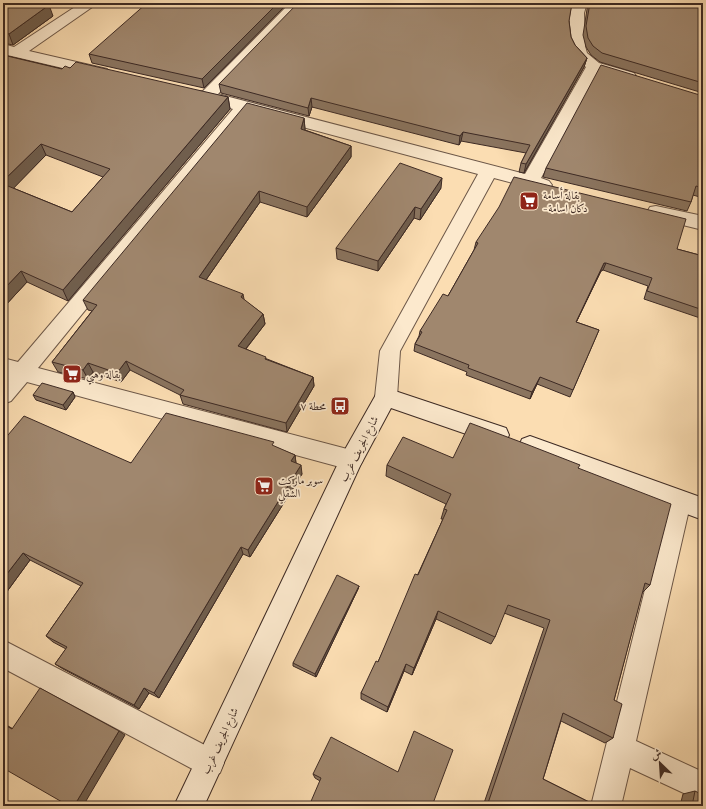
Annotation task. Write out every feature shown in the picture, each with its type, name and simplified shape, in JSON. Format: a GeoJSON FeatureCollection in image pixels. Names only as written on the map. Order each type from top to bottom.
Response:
{"type":"FeatureCollection","features":[{"type":"Feature","properties":{"kind":"street"},"geometry":{"type":"LineString","coordinates":[[10,51],[91,3]]}},
{"type":"Feature","properties":{"kind":"street"},"geometry":{"type":"LineString","coordinates":[[207,96],[298,3]]}},
{"type":"Feature","properties":{"kind":"street"},"geometry":{"type":"LineString","coordinates":[[580,3],[577,13],[577,46],[580,55],[594,66],[645,82]]}},
{"type":"Feature","properties":{"kind":"street"},"geometry":{"type":"LineString","coordinates":[[10,51],[116,75]]}},
{"type":"Feature","properties":{"kind":"street"},"geometry":{"type":"LineString","coordinates":[[530,182],[594,66]]}},
{"type":"Feature","properties":{"kind":"street"},"geometry":{"type":"LineString","coordinates":[[184,91],[488,172],[560,189]]}},
{"type":"Feature","properties":{"kind":"street"},"geometry":{"type":"LineString","coordinates":[[3,395],[12,370],[244,106]]}},
{"type":"Feature","properties":{"kind":"street"},"geometry":{"type":"LineString","coordinates":[[488,172],[390,351],[386,397],[473,426],[691,505],[620,748],[606,806]]}},
{"type":"Feature","properties":{"kind":"street"},"geometry":{"type":"LineString","coordinates":[[643,208],[703,223]]}},
{"type":"Feature","properties":{"kind":"street"},"geometry":{"type":"LineString","coordinates":[[12,370],[351,460]]}},
{"type":"Feature","properties":{"kind":"street","name":"شارع الجريف غرب"},"geometry":{"type":"LineString","coordinates":[[189,806],[351,460],[386,397]]}},
{"type":"Feature","properties":{"kind":"street"},"geometry":{"type":"LineString","coordinates":[[3,653],[210,763]]}},
{"type":"Feature","properties":{"kind":"street"},"geometry":{"type":"LineString","coordinates":[[620,748],[703,788]]}},
{"type":"Feature","properties":{"kind":"building"},"geometry":{"type":"Polygon","coordinates":[[[3,3],[44,3],[49,5],[9,34],[3,32],[3,3]]]}},
{"type":"Feature","properties":{"kind":"building"},"geometry":{"type":"Polygon","coordinates":[[[147,3],[278,3],[202,79],[89,54],[147,3]]]}},
{"type":"Feature","properties":{"kind":"building"},"geometry":{"type":"Polygon","coordinates":[[[298,3],[572,3],[569,21],[571,37],[575,45],[587,58],[526,164],[521,163],[530,145],[463,132],[460,136],[311,98],[308,108],[219,84],[298,3]]]}},
{"type":"Feature","properties":{"kind":"building"},"geometry":{"type":"Polygon","coordinates":[[[590,3],[703,3],[703,83],[602,53],[593,46],[588,38],[586,26],[590,3]]]}},
{"type":"Feature","properties":{"kind":"building"},"geometry":{"type":"Polygon","coordinates":[[[3,55],[62,69],[65,66],[70,68],[76,62],[228,97],[63,290],[21,271],[3,290],[3,184],[72,212],[110,169],[41,144],[3,181],[3,55]]]}},
{"type":"Feature","properties":{"kind":"building"},"geometry":{"type":"Polygon","coordinates":[[[601,65],[703,96],[703,188],[696,186],[691,202],[546,168],[601,65]]]}},
{"type":"Feature","properties":{"kind":"building"},"geometry":{"type":"Polygon","coordinates":[[[247,103],[304,118],[301,129],[351,146],[307,207],[259,191],[199,277],[243,294],[241,297],[263,314],[238,346],[266,357],[265,359],[313,377],[286,423],[180,395],[184,390],[126,361],[117,373],[88,363],[83,370],[52,362],[97,305],[83,300],[247,103]]]}},
{"type":"Feature","properties":{"kind":"building"},"geometry":{"type":"Polygon","coordinates":[[[400,163],[442,178],[421,209],[415,207],[378,261],[336,248],[400,163]]]}},
{"type":"Feature","properties":{"kind":"building"},"geometry":{"type":"Polygon","coordinates":[[[514,177],[686,219],[677,249],[703,256],[703,310],[647,291],[652,278],[604,263],[576,322],[599,330],[573,390],[540,377],[532,392],[468,368],[469,365],[415,344],[422,332],[420,331],[443,294],[448,296],[478,243],[476,242],[499,207],[514,177]]]}},
{"type":"Feature","properties":{"kind":"building"},"geometry":{"type":"Polygon","coordinates":[[[42,383],[73,392],[63,405],[33,395],[42,383]]]}},
{"type":"Feature","properties":{"kind":"building"},"geometry":{"type":"Polygon","coordinates":[[[166,413],[274,442],[272,445],[295,455],[291,461],[301,465],[248,550],[241,547],[154,693],[144,688],[134,705],[55,664],[67,647],[46,636],[83,583],[23,553],[3,579],[3,441],[24,416],[131,463],[166,413]]]}},
{"type":"Feature","properties":{"kind":"building"},"geometry":{"type":"Polygon","coordinates":[[[470,423],[580,465],[578,468],[671,504],[650,585],[645,583],[614,700],[622,704],[613,738],[563,713],[543,779],[597,806],[487,806],[550,620],[508,605],[495,637],[438,611],[414,668],[406,664],[388,707],[361,693],[376,661],[378,662],[415,574],[418,575],[447,510],[444,509],[451,494],[387,465],[403,437],[453,458],[470,423]]]}},
{"type":"Feature","properties":{"kind":"building"},"geometry":{"type":"Polygon","coordinates":[[[337,575],[359,586],[315,674],[293,663],[337,575]]]}},
{"type":"Feature","properties":{"kind":"building"},"geometry":{"type":"Polygon","coordinates":[[[40,688],[119,731],[74,806],[69,806],[3,768],[3,724],[12,729],[40,688]]]}},
{"type":"Feature","properties":{"kind":"building"},"geometry":{"type":"Polygon","coordinates":[[[414,731],[453,750],[432,806],[309,806],[321,778],[313,774],[331,737],[398,772],[414,731]]]}},
{"type":"Feature","properties":{"kind":"building"},"geometry":{"type":"Polygon","coordinates":[[[695,791],[703,795],[703,806],[692,806],[695,791]]]}},
{"type":"Feature","properties":{"kind":"place","name":"بقالة أسامة - دكان اسامة"},"geometry":{"type":"Point","coordinates":[529,201]}},
{"type":"Feature","properties":{"kind":"place","name":"بقالة وهبي"},"geometry":{"type":"Point","coordinates":[72,374]}},
{"type":"Feature","properties":{"kind":"place","name":"محطة ٧"},"geometry":{"type":"Point","coordinates":[340,406]}},
{"type":"Feature","properties":{"kind":"place","name":"سوبر ماركت الشقلي"},"geometry":{"type":"Point","coordinates":[264,486]}}]}
